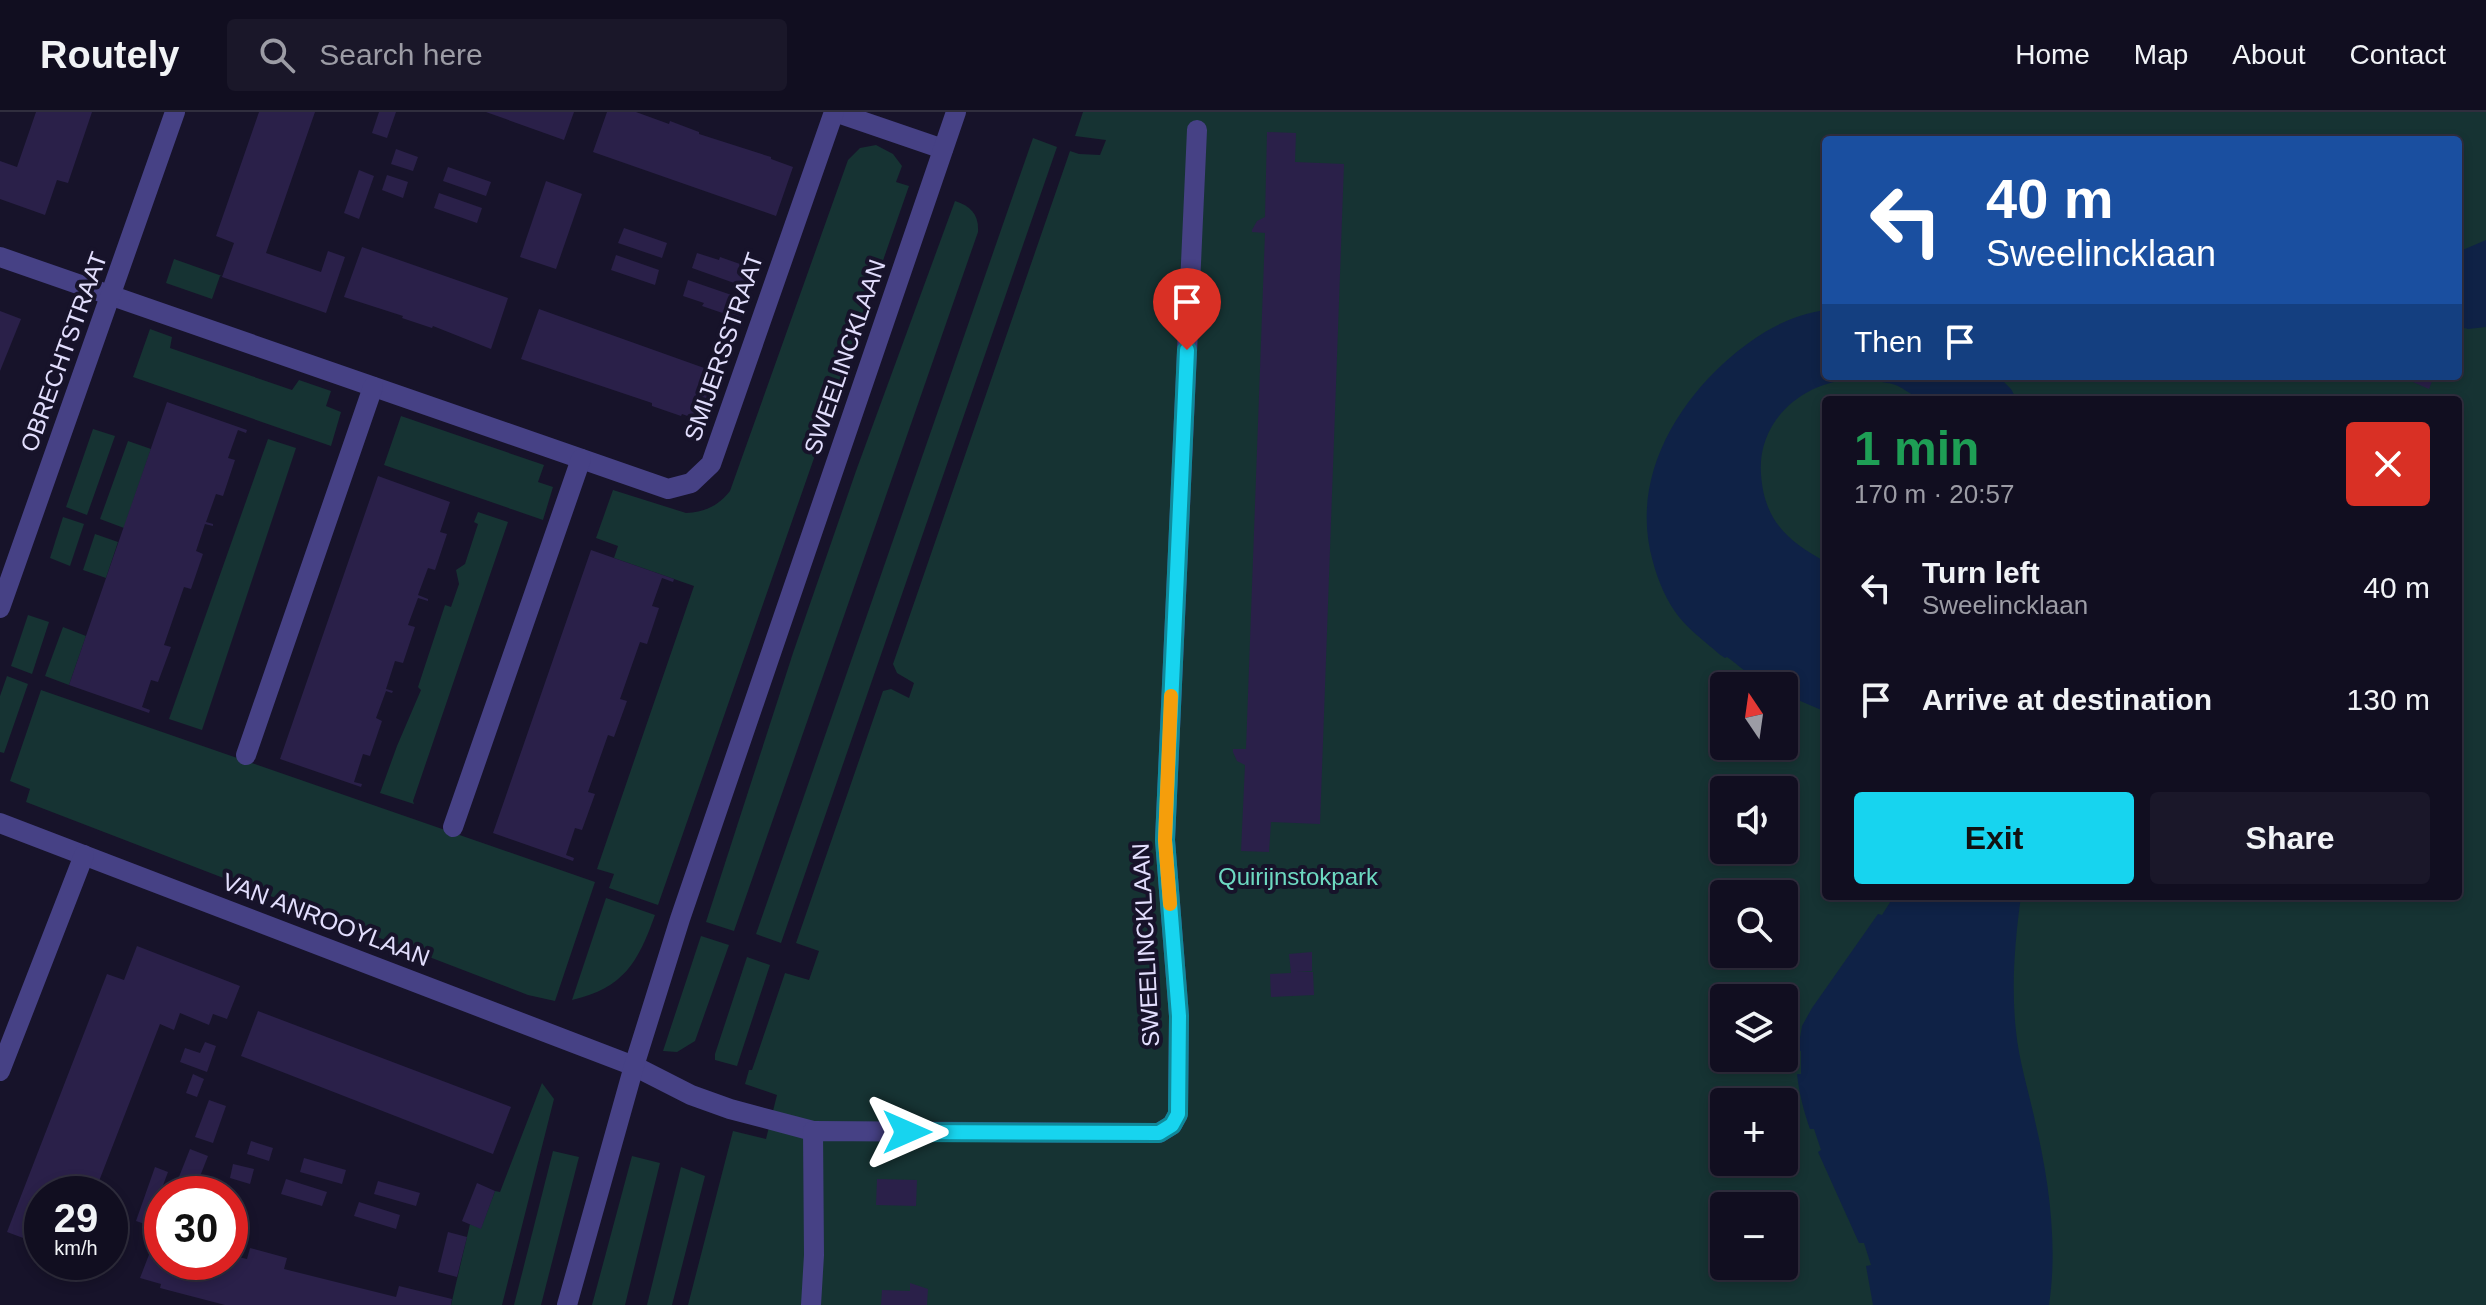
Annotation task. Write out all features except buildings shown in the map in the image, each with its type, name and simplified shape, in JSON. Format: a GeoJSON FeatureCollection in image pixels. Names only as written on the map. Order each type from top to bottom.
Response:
{"type":"FeatureCollection","features":[{"type":"Feature","properties":{"kind":"street","name":"OBRECHTSTRAAT"},"geometry":{"type":"LineString","coordinates":[[0,608],[175,112]]}},
{"type":"Feature","properties":{"kind":"street","name":"SMIJERSSTRAAT"},"geometry":{"type":"LineString","coordinates":[[0,257],[668,489],[691,483],[711,464],[835,112]]}},
{"type":"Feature","properties":{"kind":"street"},"geometry":{"type":"LineString","coordinates":[[835,112],[943,149]]}},
{"type":"Feature","properties":{"kind":"street","name":"SWEELINCKLAAN"},"geometry":{"type":"LineString","coordinates":[[567,1305],[634,1066],[685,904],[956,112]]}},
{"type":"Feature","properties":{"kind":"street","name":"SWEELINCKLAAN"},"geometry":{"type":"LineString","coordinates":[[813,1131],[1159,1133],[1172,1125],[1178,1114],[1179,1016],[1165,840],[1197,130]]}},
{"type":"Feature","properties":{"kind":"street"},"geometry":{"type":"LineString","coordinates":[[246,755],[373,387]]}},
{"type":"Feature","properties":{"kind":"street"},"geometry":{"type":"LineString","coordinates":[[453,827],[581,459]]}},
{"type":"Feature","properties":{"kind":"street","name":"VAN ANROOYLAAN"},"geometry":{"type":"LineString","coordinates":[[0,823],[634,1066],[691,1095],[813,1131]]}},
{"type":"Feature","properties":{"kind":"street"},"geometry":{"type":"LineString","coordinates":[[0,1071],[84,855]]}},
{"type":"Feature","properties":{"kind":"street"},"geometry":{"type":"LineString","coordinates":[[811,1305],[814,1255],[813,1131]]}},
{"type":"Feature","properties":{"kind":"green space","name":"Quirijnstokpark"},"geometry":{"type":"Polygon","coordinates":[[[1083,112],[2486,112],[2486,1305],[688,1305],[733,1131],[766,1139],[777,1095],[745,1084],[749,1070],[752,1070],[785,973],[809,980],[819,951],[796,943],[883,691],[891,689],[909,698],[914,683],[897,673],[893,664],[1070,151],[1100,155],[1106,140],[1075,136],[1083,112]]]}},
{"type":"Feature","properties":{"kind":"green space"},"geometry":{"type":"Polygon","coordinates":[[[1033,138],[1057,147],[781,943],[756,934],[1033,138]]]}},
{"type":"Feature","properties":{"kind":"green space"},"geometry":{"type":"Polygon","coordinates":[[[876,145],[893,154],[902,166],[896,182],[909,186],[658,905],[609,888],[614,874],[597,869],[694,586],[614,558],[618,546],[596,538],[613,490],[686,513],[711,507],[730,491],[848,160],[860,148],[876,145]]]}},
{"type":"Feature","properties":{"kind":"green space"},"geometry":{"type":"Polygon","coordinates":[[[955,201],[973,212],[978,232],[734,931],[706,922],[793,653],[955,201]]]}},
{"type":"Feature","properties":{"kind":"green space"},"geometry":{"type":"Polygon","coordinates":[[[174,259],[222,276],[212,299],[166,283],[174,259]]]}},
{"type":"Feature","properties":{"kind":"green space"},"geometry":{"type":"Polygon","coordinates":[[[150,329],[172,337],[170,348],[292,390],[299,380],[331,391],[326,406],[341,412],[331,446],[133,377],[150,329]]]}},
{"type":"Feature","properties":{"kind":"green space"},"geometry":{"type":"Polygon","coordinates":[[[401,416],[544,465],[538,482],[553,487],[543,520],[384,465],[401,416]]]}},
{"type":"Feature","properties":{"kind":"green space"},"geometry":{"type":"Polygon","coordinates":[[[93,429],[115,436],[87,515],[66,507],[93,429]]]}},
{"type":"Feature","properties":{"kind":"green space"},"geometry":{"type":"Polygon","coordinates":[[[268,439],[296,448],[202,730],[169,719],[268,439]]]}},
{"type":"Feature","properties":{"kind":"green space"},"geometry":{"type":"Polygon","coordinates":[[[128,441],[151,449],[124,528],[100,519],[128,441]]]}},
{"type":"Feature","properties":{"kind":"green space"},"geometry":{"type":"Polygon","coordinates":[[[478,512],[508,522],[414,804],[380,793],[421,690],[418,687],[445,605],[451,607],[459,584],[456,570],[465,564],[478,524],[474,522],[478,512]]]}},
{"type":"Feature","properties":{"kind":"green space"},"geometry":{"type":"Polygon","coordinates":[[[63,517],[84,524],[70,566],[50,558],[63,517]]]}},
{"type":"Feature","properties":{"kind":"green space"},"geometry":{"type":"Polygon","coordinates":[[[95,534],[118,542],[106,578],[83,570],[95,534]]]}},
{"type":"Feature","properties":{"kind":"green space"},"geometry":{"type":"Polygon","coordinates":[[[28,615],[49,622],[32,674],[11,666],[28,615]]]}},
{"type":"Feature","properties":{"kind":"green space"},"geometry":{"type":"Polygon","coordinates":[[[63,627],[86,636],[69,685],[45,676],[63,627]]]}},
{"type":"Feature","properties":{"kind":"green space"},"geometry":{"type":"Polygon","coordinates":[[[7,676],[28,684],[4,753],[0,752],[0,696],[7,676]]]}},
{"type":"Feature","properties":{"kind":"green space"},"geometry":{"type":"Polygon","coordinates":[[[41,690],[595,882],[555,1001],[528,995],[26,802],[30,789],[10,781],[41,690]]]}},
{"type":"Feature","properties":{"kind":"green space"},"geometry":{"type":"Polygon","coordinates":[[[606,898],[655,915],[627,971],[605,988],[572,1000],[606,898]]]}},
{"type":"Feature","properties":{"kind":"green space"},"geometry":{"type":"Polygon","coordinates":[[[701,936],[729,945],[695,1041],[677,1052],[663,1051],[701,936]]]}},
{"type":"Feature","properties":{"kind":"green space"},"geometry":{"type":"Polygon","coordinates":[[[747,957],[770,965],[737,1066],[715,1060],[715,1054],[747,957]]]}},
{"type":"Feature","properties":{"kind":"green space"},"geometry":{"type":"Polygon","coordinates":[[[542,1083],[554,1099],[502,1305],[451,1305],[470,1224],[481,1228],[495,1191],[500,1192],[542,1083]]]}},
{"type":"Feature","properties":{"kind":"green space"},"geometry":{"type":"Polygon","coordinates":[[[553,1151],[579,1157],[541,1305],[514,1305],[553,1151]]]}},
{"type":"Feature","properties":{"kind":"green space"},"geometry":{"type":"Polygon","coordinates":[[[632,1156],[660,1163],[625,1305],[592,1305],[632,1156]]]}},
{"type":"Feature","properties":{"kind":"green space"},"geometry":{"type":"Polygon","coordinates":[[[681,1167],[705,1176],[672,1305],[647,1305],[681,1167]]]}},
{"type":"Feature","properties":{"kind":"water"},"geometry":{"type":"Polygon","coordinates":[[[2486,240],[2486,327],[2462,327],[2462,250],[2486,240]]]}},
{"type":"Feature","properties":{"kind":"water"},"geometry":{"type":"Polygon","coordinates":[[[1822,311],[1822,380],[1848,380],[1820,387],[1788,406],[1767,436],[1761,474],[1767,504],[1780,527],[1800,546],[1822,560],[1822,710],[1798,700],[1798,672],[1746,672],[1719,654],[1683,622],[1660,584],[1647,534],[1651,479],[1672,428],[1687,404],[1736,353],[1759,335],[1798,317],[1822,311]]]}},
{"type":"Feature","properties":{"kind":"water"},"geometry":{"type":"Polygon","coordinates":[[[1872,380],[2002,380],[2015,396],[1914,396],[1902,388],[1872,380]]]}},
{"type":"Feature","properties":{"kind":"water"},"geometry":{"type":"Polygon","coordinates":[[[1891,900],[2021,900],[2014,964],[2015,1014],[2019,1054],[2048,1189],[2053,1259],[2049,1305],[1873,1305],[1866,1266],[1871,1265],[1864,1243],[1859,1243],[1818,1152],[1821,1150],[1814,1129],[1810,1129],[1797,1074],[1801,1074],[1801,1051],[1798,1050],[1802,1026],[1878,914],[1882,915],[1891,900]]]}},
{"type":"Feature","properties":{"kind":"slow traffic"},"geometry":{"type":"LineString","coordinates":[[1170,904],[1165,840],[1171,696]]}},
{"type":"Feature","properties":{"kind":"route"},"geometry":{"type":"LineString","coordinates":[[907,1132],[1159,1133],[1172,1125],[1178,1114],[1179,1016],[1165,840],[1187,350]]}}]}
